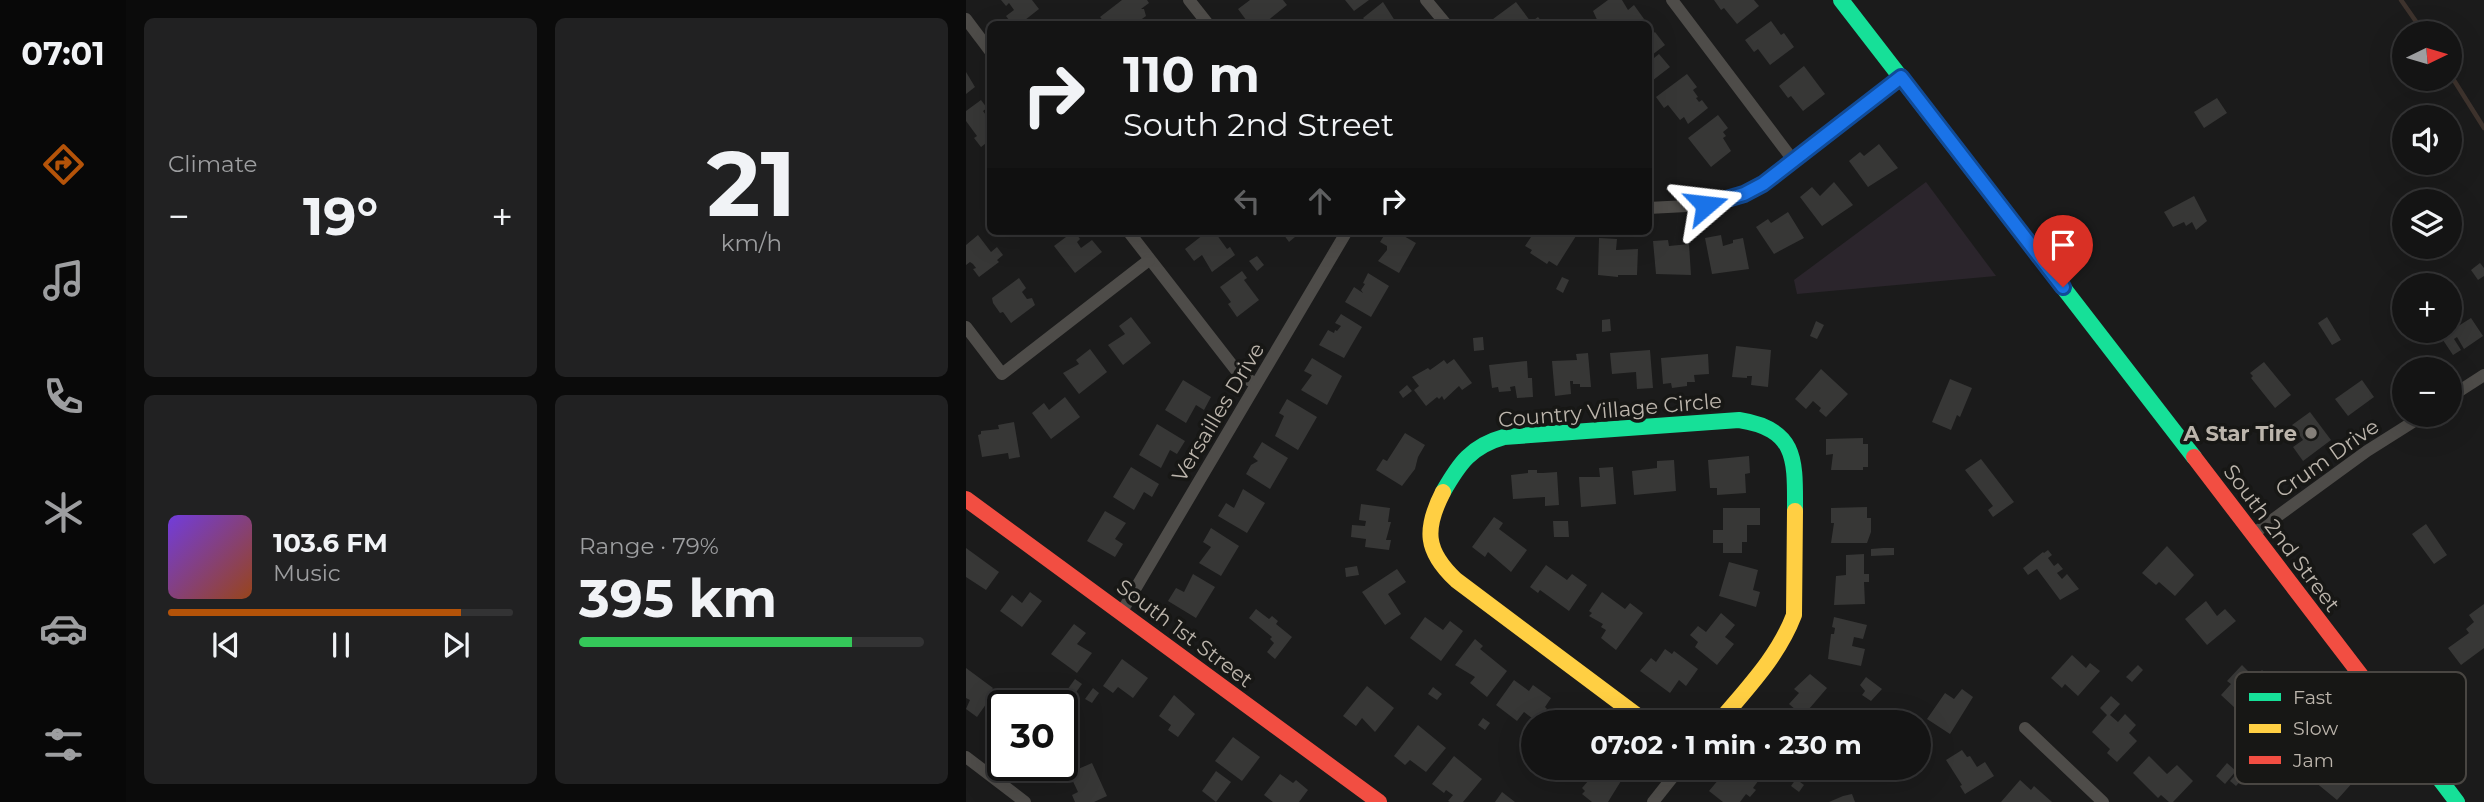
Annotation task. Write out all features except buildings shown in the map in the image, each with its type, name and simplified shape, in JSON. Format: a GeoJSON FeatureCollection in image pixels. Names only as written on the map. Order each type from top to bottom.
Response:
{"type":"FeatureCollection","features":[{"type":"Feature","properties":{"kind":"street"},"geometry":{"type":"LineString","coordinates":[[1189,0],[1206,21]]}},
{"type":"Feature","properties":{"kind":"street"},"geometry":{"type":"LineString","coordinates":[[1426,0],[1444,21]]}},
{"type":"Feature","properties":{"kind":"street"},"geometry":{"type":"LineString","coordinates":[[1672,0],[1793,160]]}},
{"type":"Feature","properties":{"kind":"street","name":"South 2nd Street"},"geometry":{"type":"LineString","coordinates":[[1841,0],[2358,672]]}},
{"type":"Feature","properties":{"kind":"street"},"geometry":{"type":"LineString","coordinates":[[966,19],[987,47]]}},
{"type":"Feature","properties":{"kind":"street"},"geometry":{"type":"LineString","coordinates":[[1652,208],[1706,205],[1723,201],[1763,184],[1901,77]]}},
{"type":"Feature","properties":{"kind":"street"},"geometry":{"type":"LineString","coordinates":[[1131,235],[1239,374],[1256,384]]}},
{"type":"Feature","properties":{"kind":"street","name":"Versailles Drive"},"geometry":{"type":"LineString","coordinates":[[1121,613],[1346,235]]}},
{"type":"Feature","properties":{"kind":"street"},"geometry":{"type":"LineString","coordinates":[[966,327],[1002,374],[1149,260]]}},
{"type":"Feature","properties":{"kind":"street"},"geometry":{"type":"LineString","coordinates":[[2462,389],[2484,374]]}},
{"type":"Feature","properties":{"kind":"street","name":"Country Village Circle"},"geometry":{"type":"LineString","coordinates":[[1630,710],[1456,580],[1443,568],[1433,553],[1429,527],[1435,510],[1455,473],[1471,452],[1480,446],[1504,437],[1739,420],[1759,422],[1771,427],[1784,439],[1791,451],[1795,472],[1794,615],[1788,634],[1777,650],[1729,710]]}},
{"type":"Feature","properties":{"kind":"street","name":"Crum Drive"},"geometry":{"type":"LineString","coordinates":[[2253,534],[2406,427]]}},
{"type":"Feature","properties":{"kind":"street","name":"South 1st Street"},"geometry":{"type":"LineString","coordinates":[[966,499],[1379,802]]}},
{"type":"Feature","properties":{"kind":"street"},"geometry":{"type":"LineString","coordinates":[[2025,729],[2103,802]]}},
{"type":"Feature","properties":{"kind":"street"},"geometry":{"type":"LineString","coordinates":[[966,757],[1025,802]]}},
{"type":"Feature","properties":{"kind":"street"},"geometry":{"type":"LineString","coordinates":[[1653,802],[1670,780]]}},
{"type":"Feature","properties":{"kind":"street","name":"South 2nd Street"},"geometry":{"type":"LineString","coordinates":[[2443,784],[2457,802]]}},
{"type":"Feature","properties":{"kind":"shaded area"},"geometry":{"type":"Polygon","coordinates":[[[1926,182],[1996,276],[1797,294],[1794,280],[1926,182]]]}},
{"type":"Feature","properties":{"kind":"waterway"},"geometry":{"type":"LineString","coordinates":[[2401,0],[2416,21]]}},
{"type":"Feature","properties":{"kind":"waterway"},"geometry":{"type":"LineString","coordinates":[[2461,91],[2484,128]]}},
{"type":"Feature","properties":{"kind":"traffic: fast"},"geometry":{"type":"LineString","coordinates":[[1841,0],[2194,457]]}},
{"type":"Feature","properties":{"kind":"traffic: fast"},"geometry":{"type":"LineString","coordinates":[[1443,492],[1467,457],[1483,445],[1504,437],[1739,420],[1758,424],[1773,431],[1783,440],[1793,463],[1795,511]]}},
{"type":"Feature","properties":{"kind":"traffic: fast"},"geometry":{"type":"LineString","coordinates":[[2443,784],[2457,802]]}},
{"type":"Feature","properties":{"kind":"traffic: slow"},"geometry":{"type":"LineString","coordinates":[[1443,492],[1433,517],[1431,539],[1433,549],[1446,569],[1456,580],[1630,710]]}},
{"type":"Feature","properties":{"kind":"traffic: slow"},"geometry":{"type":"LineString","coordinates":[[1729,710],[1771,658],[1794,615],[1795,511]]}},
{"type":"Feature","properties":{"kind":"traffic: jam"},"geometry":{"type":"LineString","coordinates":[[2194,457],[2358,672]]}},
{"type":"Feature","properties":{"kind":"traffic: jam"},"geometry":{"type":"LineString","coordinates":[[966,499],[1379,802]]}},
{"type":"Feature","properties":{"kind":"place","name":"A Star Tire"},"geometry":{"type":"Point","coordinates":[2311,433]}},
{"type":"Feature","properties":{"kind":"route"},"geometry":{"type":"LineString","coordinates":[[1706,205],[1744,194],[1763,184],[1901,77],[2063,287]]}}]}
